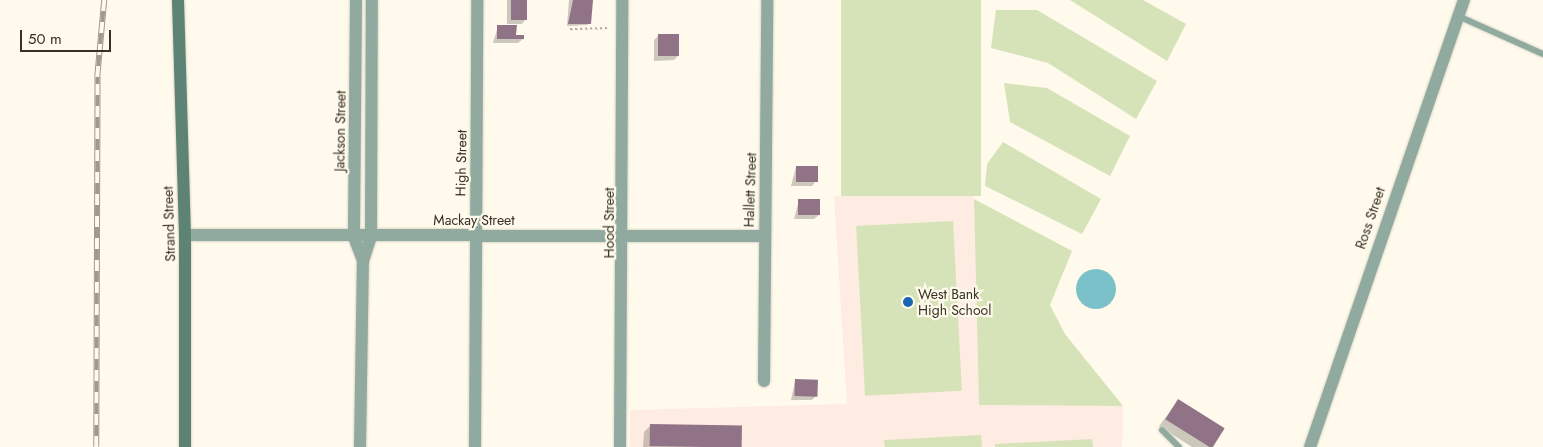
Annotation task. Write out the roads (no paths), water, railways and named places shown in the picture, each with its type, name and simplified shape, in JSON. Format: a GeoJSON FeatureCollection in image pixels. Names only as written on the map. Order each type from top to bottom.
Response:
{"type":"FeatureCollection","features":[{"type":"Feature","properties":{"kind":"street","name":"Strand Street"},"geometry":{"type":"LineString","coordinates":[[178,0],[185,235],[184,447]]}},
{"type":"Feature","properties":{"kind":"street","name":"Jackson Street"},"geometry":{"type":"LineString","coordinates":[[356,0],[354,237],[363,261]]}},
{"type":"Feature","properties":{"kind":"street","name":"Jackson Street"},"geometry":{"type":"LineString","coordinates":[[360,447],[363,261],[371,236],[372,0]]}},
{"type":"Feature","properties":{"kind":"street","name":"High Street"},"geometry":{"type":"LineString","coordinates":[[475,447],[477,0]]}},
{"type":"Feature","properties":{"kind":"street","name":"Hood Street"},"geometry":{"type":"LineString","coordinates":[[620,447],[624,236],[622,0]]}},
{"type":"Feature","properties":{"kind":"street","name":"Hallett Street"},"geometry":{"type":"LineString","coordinates":[[764,381],[766,0]]}},
{"type":"Feature","properties":{"kind":"street","name":"Ross Street"},"geometry":{"type":"LineString","coordinates":[[1310,447],[1464,0]]}},
{"type":"Feature","properties":{"kind":"street","name":"Mackay Street"},"geometry":{"type":"LineString","coordinates":[[185,235],[354,237],[475,235],[764,236]]}},
{"type":"Feature","properties":{"kind":"lane"},"geometry":{"type":"LineString","coordinates":[[1458,16],[1543,54]]}},
{"type":"Feature","properties":{"kind":"lane"},"geometry":{"type":"LineString","coordinates":[[1162,430],[1179,447]]}},
{"type":"Feature","properties":{"kind":"water"},"geometry":{"type":"Polygon","coordinates":[[[1096,269],[1110,275],[1116,289],[1110,303],[1096,309],[1082,303],[1076,289],[1082,275],[1096,269]]]}},
{"type":"Feature","properties":{"kind":"railway"},"geometry":{"type":"LineString","coordinates":[[96,447],[97,77],[104,0]]}},
{"type":"Feature","properties":{"kind":"place","name":"West Bank High School"},"geometry":{"type":"Point","coordinates":[908,302]}}]}
